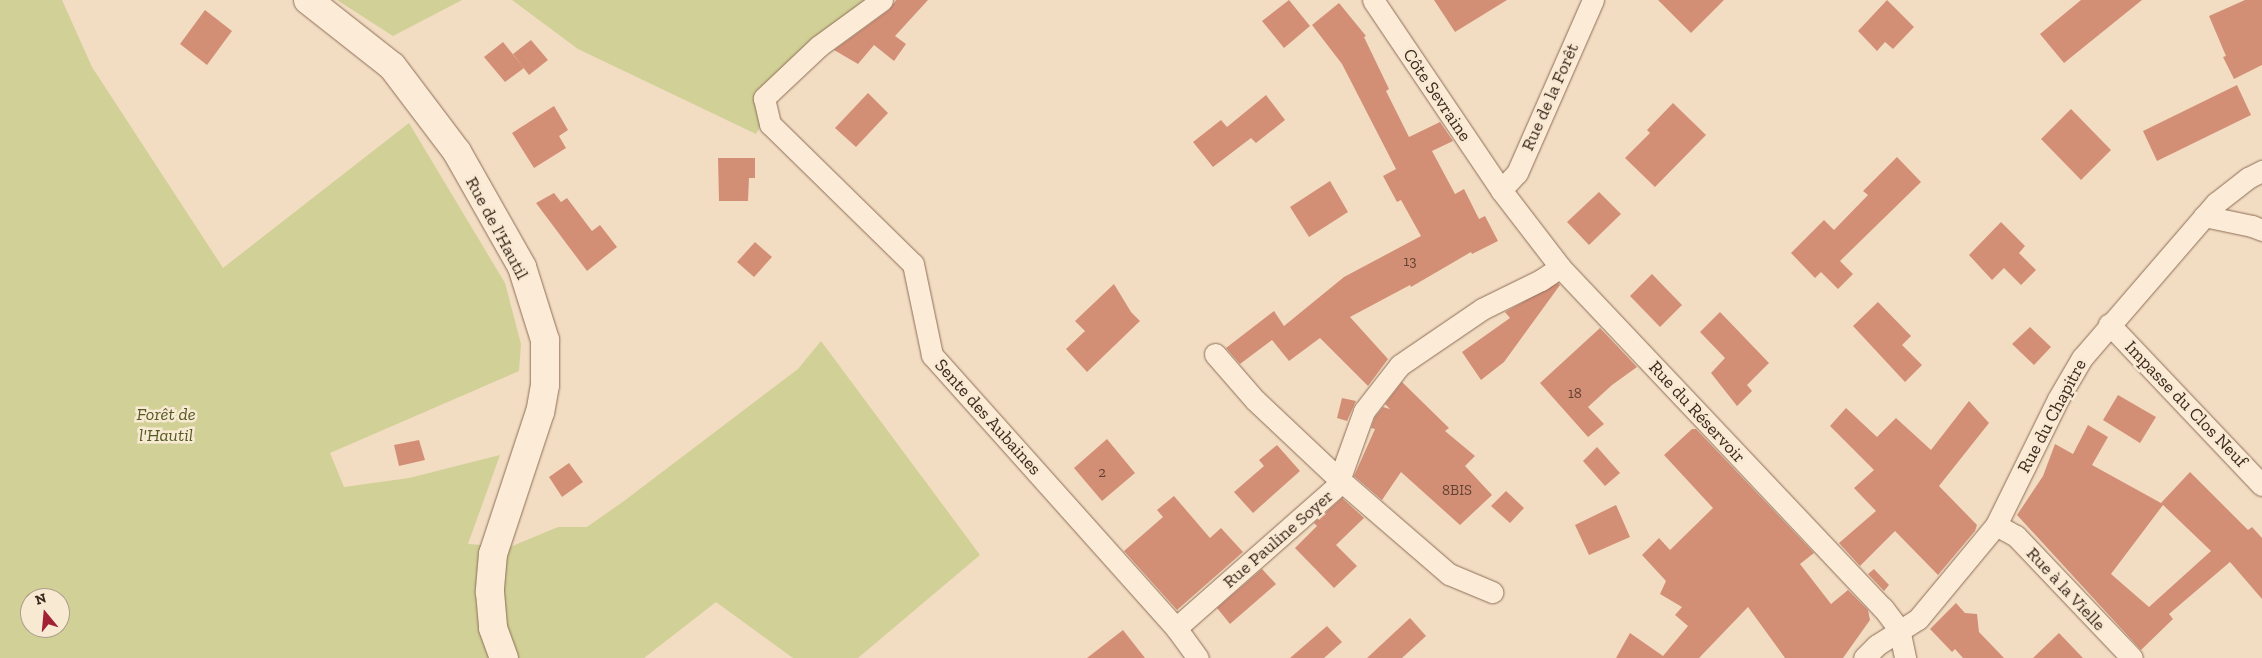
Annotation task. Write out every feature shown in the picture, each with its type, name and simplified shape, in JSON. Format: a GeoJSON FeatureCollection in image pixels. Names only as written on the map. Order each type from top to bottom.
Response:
{"type":"FeatureCollection","features":[{"type":"Feature","properties":{"kind":"main road","name":"Rue de l'Hautil"},"geometry":{"type":"LineString","coordinates":[[308,0],[392,66],[457,152],[522,267],[545,340],[545,385],[540,412],[494,554],[490,592],[493,628],[504,658]]}},
{"type":"Feature","properties":{"kind":"street","name":"Sente des Aubaines"},"geometry":{"type":"LineString","coordinates":[[882,0],[819,46],[764,98],[770,124],[913,264],[932,354],[1176,628],[1198,658]]}},
{"type":"Feature","properties":{"kind":"street","name":"Côte Sevraine"},"geometry":{"type":"LineString","coordinates":[[1372,0],[1501,190]]}},
{"type":"Feature","properties":{"kind":"street","name":"Rue de la Forêt"},"geometry":{"type":"LineString","coordinates":[[1501,190],[1517,173],[1593,0]]}},
{"type":"Feature","properties":{"kind":"street","name":"Rue du Chapitre"},"geometry":{"type":"LineString","coordinates":[[1864,658],[1877,645],[1918,619],[1996,525],[2058,399],[2082,358],[2216,203],[2248,178],[2262,171]]}},
{"type":"Feature","properties":{"kind":"street","name":"Rue du Réservoir"},"geometry":{"type":"LineString","coordinates":[[1501,190],[1560,267],[1883,608],[1899,630]]}},
{"type":"Feature","properties":{"kind":"street"},"geometry":{"type":"LineString","coordinates":[[2204,216],[2252,226],[2262,230]]}},
{"type":"Feature","properties":{"kind":"street","name":"Rue Pauline Soyer"},"geometry":{"type":"LineString","coordinates":[[1176,628],[1337,486],[1364,411],[1400,365],[1482,309],[1541,280],[1560,267]]}},
{"type":"Feature","properties":{"kind":"street","name":"Impasse du Clos Neuf"},"geometry":{"type":"LineString","coordinates":[[2110,324],[2262,485]]}},
{"type":"Feature","properties":{"kind":"street"},"geometry":{"type":"LineString","coordinates":[[1215,354],[1255,400],[1340,480],[1449,574],[1492,592]]}},
{"type":"Feature","properties":{"kind":"street","name":"Rue à la Vielle"},"geometry":{"type":"LineString","coordinates":[[1996,525],[2016,536],[2132,658]]}},
{"type":"Feature","properties":{"kind":"street"},"geometry":{"type":"LineString","coordinates":[[1899,630],[1905,658]]}},
{"type":"Feature","properties":{"kind":"green space","name":"Forêt de l'Hautil"},"geometry":{"type":"Polygon","coordinates":[[[0,0],[62,0],[92,67],[223,268],[409,123],[505,283],[521,344],[519,371],[330,453],[344,487],[409,478],[500,455],[468,544],[510,547],[558,527],[587,527],[798,369],[821,341],[980,555],[858,658],[793,658],[716,602],[644,658],[0,658],[0,0]]]}},
{"type":"Feature","properties":{"kind":"green space"},"geometry":{"type":"Polygon","coordinates":[[[337,0],[462,0],[393,36],[337,0]]]}},
{"type":"Feature","properties":{"kind":"green space"},"geometry":{"type":"Polygon","coordinates":[[[512,0],[876,0],[778,95],[756,134],[578,49],[512,0]]]}},
{"type":"Feature","properties":{"kind":"building"},"geometry":{"type":"Polygon","coordinates":[[[896,0],[928,0],[895,36],[906,44],[894,61],[874,45],[858,64],[834,50],[889,10],[896,0]]]}},
{"type":"Feature","properties":{"kind":"building"},"geometry":{"type":"Polygon","coordinates":[[[1289,0],[1310,26],[1284,48],[1262,21],[1289,0]]]}},
{"type":"Feature","properties":{"kind":"building"},"geometry":{"type":"Polygon","coordinates":[[[1434,0],[1507,0],[1455,32],[1434,0]]]}},
{"type":"Feature","properties":{"kind":"building"},"geometry":{"type":"Polygon","coordinates":[[[1658,0],[1724,0],[1691,33],[1658,0]]]}},
{"type":"Feature","properties":{"kind":"building"},"geometry":{"type":"Polygon","coordinates":[[[1887,0],[1914,27],[1893,49],[1885,42],[1877,51],[1858,31],[1887,0]]]}},
{"type":"Feature","properties":{"kind":"building"},"geometry":{"type":"Polygon","coordinates":[[[2081,0],[2142,0],[2064,63],[2040,34],[2081,0]]]}},
{"type":"Feature","properties":{"kind":"building"},"geometry":{"type":"Polygon","coordinates":[[[2245,0],[2262,0],[2262,65],[2234,79],[2223,57],[2226,56],[2209,16],[2245,0]]]}},
{"type":"Feature","properties":{"kind":"building"},"geometry":{"type":"Polygon","coordinates":[[[1339,3],[1366,36],[1364,37],[1389,89],[1386,91],[1409,137],[1440,122],[1453,141],[1432,151],[1455,194],[1464,189],[1479,219],[1485,216],[1498,241],[1472,254],[1471,252],[1411,287],[1410,285],[1350,317],[1388,359],[1368,386],[1320,338],[1289,361],[1272,340],[1240,364],[1226,348],[1274,311],[1284,326],[1344,277],[1421,236],[1401,200],[1397,202],[1383,176],[1396,169],[1342,64],[1312,25],[1339,3]]]}},
{"type":"Feature","properties":{"kind":"building"},"geometry":{"type":"Polygon","coordinates":[[[205,10],[232,31],[207,65],[180,44],[205,10]]]}},
{"type":"Feature","properties":{"kind":"building"},"geometry":{"type":"Polygon","coordinates":[[[531,40],[548,60],[529,75],[513,54],[531,40]]]}},
{"type":"Feature","properties":{"kind":"building"},"geometry":{"type":"Polygon","coordinates":[[[503,42],[524,68],[505,82],[484,57],[503,42]]]}},
{"type":"Feature","properties":{"kind":"building"},"geometry":{"type":"Polygon","coordinates":[[[2237,85],[2251,115],[2157,161],[2143,131],[2237,85]]]}},
{"type":"Feature","properties":{"kind":"building"},"geometry":{"type":"Polygon","coordinates":[[[868,93],[888,113],[856,147],[835,128],[868,93]]]}},
{"type":"Feature","properties":{"kind":"building"},"geometry":{"type":"Polygon","coordinates":[[[1266,95],[1285,120],[1256,143],[1251,138],[1213,167],[1193,142],[1221,120],[1227,127],[1266,95]]]}},
{"type":"Feature","properties":{"kind":"building"},"geometry":{"type":"Polygon","coordinates":[[[1673,103],[1706,135],[1655,187],[1625,158],[1650,133],[1647,130],[1673,103]]]}},
{"type":"Feature","properties":{"kind":"building"},"geometry":{"type":"Polygon","coordinates":[[[554,106],[568,130],[559,136],[566,148],[534,168],[512,133],[554,106]]]}},
{"type":"Feature","properties":{"kind":"building"},"geometry":{"type":"Polygon","coordinates":[[[2071,109],[2111,150],[2081,180],[2041,139],[2071,109]]]}},
{"type":"Feature","properties":{"kind":"building"},"geometry":{"type":"Polygon","coordinates":[[[1897,157],[1921,182],[1840,261],[1853,274],[1838,289],[1821,272],[1815,278],[1791,253],[1824,220],[1834,230],[1868,195],[1863,191],[1897,157]]]}},
{"type":"Feature","properties":{"kind":"building"},"geometry":{"type":"Polygon","coordinates":[[[718,158],[755,158],[755,178],[749,178],[748,201],[719,201],[718,158]]]}},
{"type":"Feature","properties":{"kind":"building"},"geometry":{"type":"Polygon","coordinates":[[[1330,181],[1348,212],[1309,237],[1290,207],[1330,181]]]}},
{"type":"Feature","properties":{"kind":"building"},"geometry":{"type":"Polygon","coordinates":[[[1599,192],[1621,214],[1589,245],[1567,222],[1599,192]]]}},
{"type":"Feature","properties":{"kind":"building"},"geometry":{"type":"Polygon","coordinates":[[[554,193],[561,202],[567,198],[592,231],[600,225],[617,247],[587,271],[536,203],[554,193]]]}},
{"type":"Feature","properties":{"kind":"building"},"geometry":{"type":"Polygon","coordinates":[[[2001,222],[2025,246],[2019,253],[2036,270],[2021,285],[2004,268],[1992,280],[1969,255],[2001,222]]]}},
{"type":"Feature","properties":{"kind":"building"},"geometry":{"type":"Polygon","coordinates":[[[755,242],[772,257],[754,277],[737,262],[755,242]]]}},
{"type":"Feature","properties":{"kind":"building"},"geometry":{"type":"Polygon","coordinates":[[[1652,274],[1682,305],[1660,327],[1630,296],[1652,274]]]}},
{"type":"Feature","properties":{"kind":"building"},"geometry":{"type":"Polygon","coordinates":[[[1558,283],[1560,285],[1504,362],[1481,380],[1462,352],[1510,318],[1505,312],[1558,283]]]}},
{"type":"Feature","properties":{"kind":"building"},"geometry":{"type":"Polygon","coordinates":[[[1114,284],[1131,312],[1140,321],[1087,372],[1066,349],[1085,331],[1075,321],[1114,284]]]}},
{"type":"Feature","properties":{"kind":"building"},"geometry":{"type":"Polygon","coordinates":[[[1878,302],[1911,336],[1902,345],[1922,365],[1905,382],[1853,326],[1878,302]]]}},
{"type":"Feature","properties":{"kind":"building"},"geometry":{"type":"Polygon","coordinates":[[[1720,312],[1769,363],[1747,385],[1752,391],[1737,406],[1711,373],[1725,358],[1700,332],[1720,312]]]}},
{"type":"Feature","properties":{"kind":"building"},"geometry":{"type":"Polygon","coordinates":[[[2030,327],[2051,347],[2034,365],[2012,344],[2030,327]]]}},
{"type":"Feature","properties":{"kind":"building"},"geometry":{"type":"Polygon","coordinates":[[[1600,328],[1637,367],[1612,385],[1588,407],[1604,424],[1588,437],[1540,383],[1600,328]]]}},
{"type":"Feature","properties":{"kind":"building"},"geometry":{"type":"Polygon","coordinates":[[[1402,382],[1449,428],[1445,431],[1475,456],[1465,466],[1492,495],[1460,525],[1401,472],[1382,500],[1354,476],[1375,429],[1371,428],[1375,417],[1383,407],[1390,409],[1385,404],[1402,382]]]}},
{"type":"Feature","properties":{"kind":"building"},"geometry":{"type":"Polygon","coordinates":[[[2118,395],[2156,417],[2140,443],[2103,420],[2118,395]]]}},
{"type":"Feature","properties":{"kind":"building"},"geometry":{"type":"Polygon","coordinates":[[[1342,398],[1356,401],[1347,421],[1337,418],[1342,398]]]}},
{"type":"Feature","properties":{"kind":"building"},"geometry":{"type":"Polygon","coordinates":[[[1969,401],[1989,423],[1939,486],[1977,525],[1975,531],[1938,575],[1895,531],[1860,566],[1839,543],[1876,511],[1854,488],[1874,470],[1830,426],[1846,408],[1877,437],[1896,418],[1931,450],[1969,401]]]}},
{"type":"Feature","properties":{"kind":"building"},"geometry":{"type":"Polygon","coordinates":[[[2088,425],[2108,437],[2092,465],[2161,503],[2190,472],[2248,530],[2252,527],[2262,538],[2262,599],[2230,562],[2169,614],[2173,619],[2141,650],[2017,515],[2043,476],[2055,444],[2073,454],[2088,425]],[[2163,505],[2111,574],[2149,607],[2211,551],[2163,505]]]}},
{"type":"Feature","properties":{"kind":"building"},"geometry":{"type":"Polygon","coordinates":[[[1692,429],[1696,429],[1814,553],[1800,564],[1831,604],[1848,590],[1868,610],[1870,620],[1843,658],[1785,658],[1748,607],[1699,658],[1616,658],[1630,633],[1663,656],[1688,626],[1675,615],[1682,607],[1660,594],[1666,581],[1642,555],[1659,538],[1670,550],[1713,508],[1664,455],[1692,429]]]}},
{"type":"Feature","properties":{"kind":"building"},"geometry":{"type":"Polygon","coordinates":[[[1107,439],[1135,473],[1102,501],[1074,468],[1107,439]]]}},
{"type":"Feature","properties":{"kind":"building"},"geometry":{"type":"Polygon","coordinates":[[[419,440],[425,460],[399,466],[394,445],[419,440]]]}},
{"type":"Feature","properties":{"kind":"building"},"geometry":{"type":"Polygon","coordinates":[[[1277,445],[1300,471],[1253,513],[1234,492],[1264,466],[1259,460],[1277,445]]]}},
{"type":"Feature","properties":{"kind":"building"},"geometry":{"type":"Polygon","coordinates":[[[1597,447],[1620,473],[1605,486],[1583,461],[1597,447]]]}},
{"type":"Feature","properties":{"kind":"building"},"geometry":{"type":"Polygon","coordinates":[[[569,463],[583,482],[562,497],[549,477],[569,463]]]}},
{"type":"Feature","properties":{"kind":"building"},"geometry":{"type":"Polygon","coordinates":[[[1506,491],[1524,508],[1510,523],[1491,506],[1506,491]]]}},
{"type":"Feature","properties":{"kind":"building"},"geometry":{"type":"Polygon","coordinates":[[[1174,496],[1210,538],[1221,528],[1243,552],[1177,610],[1124,551],[1163,517],[1157,510],[1174,496]]]}},
{"type":"Feature","properties":{"kind":"building"},"geometry":{"type":"Polygon","coordinates":[[[1342,498],[1364,518],[1336,545],[1357,566],[1334,588],[1295,548],[1317,526],[1314,523],[1342,498]]]}},
{"type":"Feature","properties":{"kind":"building"},"geometry":{"type":"Polygon","coordinates":[[[1616,505],[1630,537],[1589,555],[1575,525],[1616,505]]]}},
{"type":"Feature","properties":{"kind":"building"},"geometry":{"type":"Polygon","coordinates":[[[1262,569],[1276,584],[1230,624],[1217,608],[1262,569]]]}},
{"type":"Feature","properties":{"kind":"building"},"geometry":{"type":"Polygon","coordinates":[[[1874,569],[1889,585],[1884,591],[1868,574],[1874,569]]]}},
{"type":"Feature","properties":{"kind":"building"},"geometry":{"type":"Polygon","coordinates":[[[1956,603],[1965,613],[1977,614],[1979,632],[2004,658],[1963,658],[1955,649],[1952,652],[1930,629],[1956,603]]]}},
{"type":"Feature","properties":{"kind":"building"},"geometry":{"type":"Polygon","coordinates":[[[1410,618],[1426,636],[1402,658],[1367,658],[1410,618]]]}},
{"type":"Feature","properties":{"kind":"building"},"geometry":{"type":"Polygon","coordinates":[[[1327,626],[1342,642],[1324,658],[1290,658],[1327,626]]]}},
{"type":"Feature","properties":{"kind":"building"},"geometry":{"type":"Polygon","coordinates":[[[1123,630],[1145,658],[1087,658],[1123,630]]]}},
{"type":"Feature","properties":{"kind":"building"},"geometry":{"type":"Polygon","coordinates":[[[2059,633],[2083,658],[2033,658],[2059,633]]]}}]}
